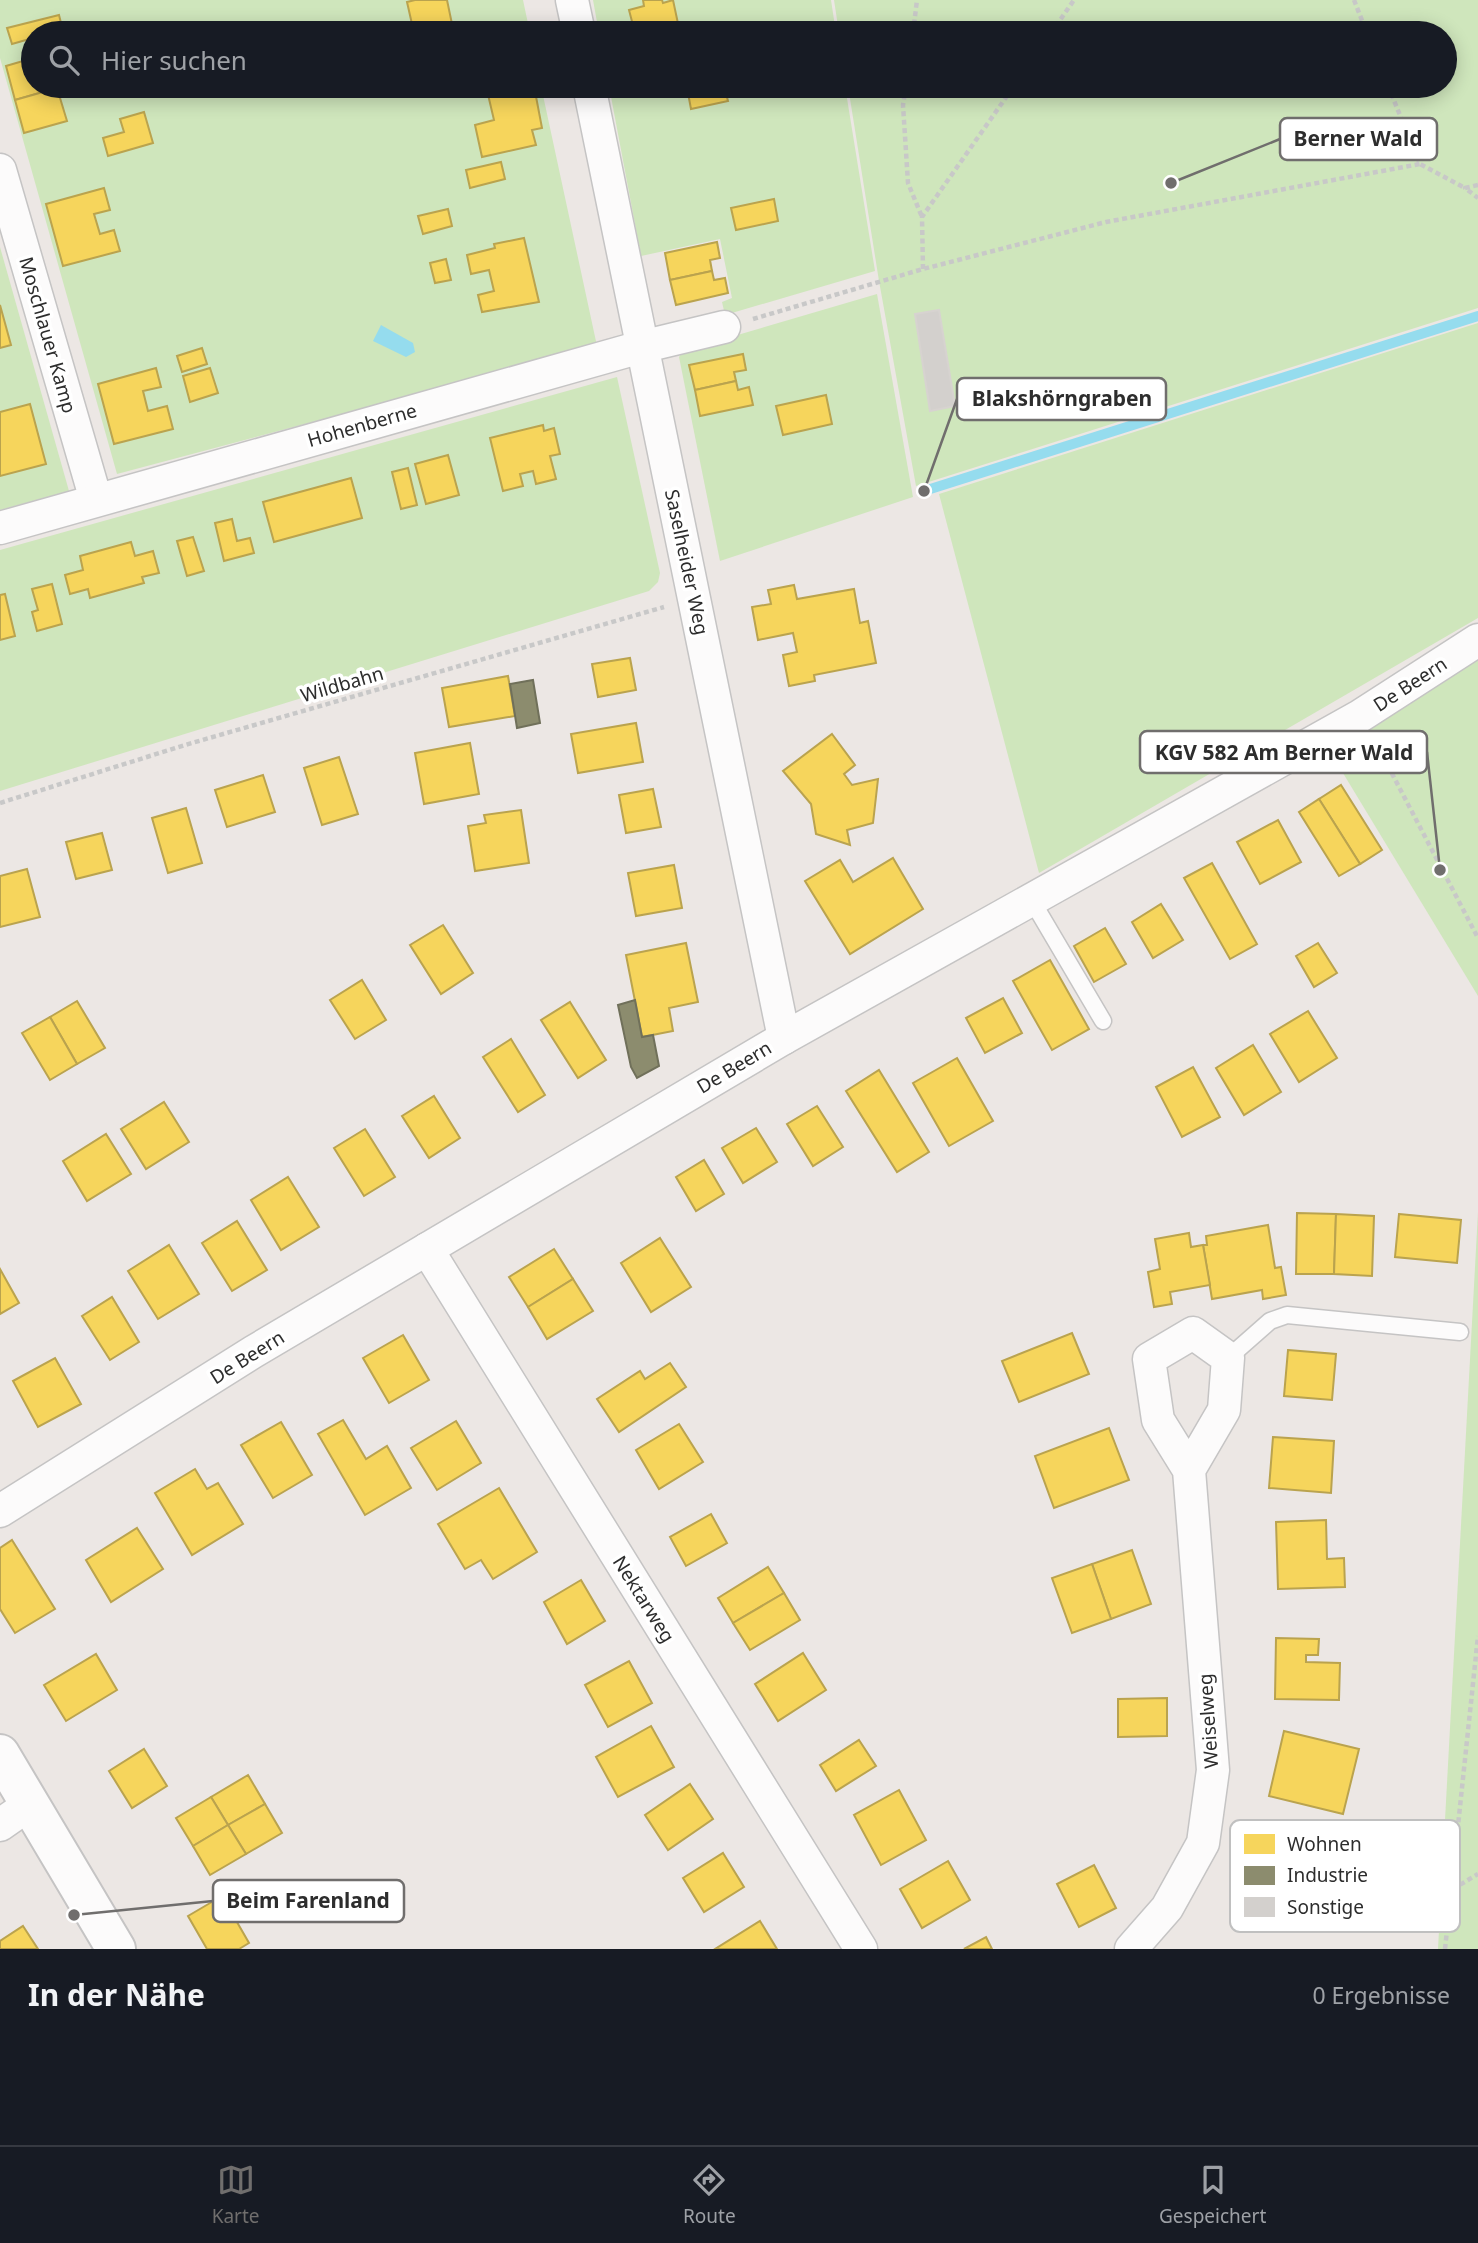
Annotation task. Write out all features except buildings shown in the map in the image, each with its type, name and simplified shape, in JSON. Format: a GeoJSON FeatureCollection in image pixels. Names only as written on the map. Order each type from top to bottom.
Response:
{"type":"FeatureCollection","features":[{"type":"Feature","properties":{"kind":"street"},"geometry":{"type":"LineString","coordinates":[[572,0],[576,21]]}},
{"type":"Feature","properties":{"kind":"street","name":"Saselheider Weg"},"geometry":{"type":"LineString","coordinates":[[591,98],[784,1038]]}},
{"type":"Feature","properties":{"kind":"street","name":"Moschlauer Kamp"},"geometry":{"type":"LineString","coordinates":[[0,170],[96,500]]}},
{"type":"Feature","properties":{"kind":"street","name":"Hohenberne"},"geometry":{"type":"LineString","coordinates":[[0,528],[641,347],[724,327]]}},
{"type":"Feature","properties":{"kind":"street","name":"De Beern"},"geometry":{"type":"LineString","coordinates":[[0,1511],[253,1352],[784,1038],[1360,716],[1478,640]]}},
{"type":"Feature","properties":{"kind":"street","name":"Nektarweg"},"geometry":{"type":"LineString","coordinates":[[427,1249],[861,1949]]}},
{"type":"Feature","properties":{"kind":"street","name":"Weiselweg"},"geometry":{"type":"LineString","coordinates":[[1131,1949],[1167,1908],[1203,1843],[1213,1770],[1189,1470],[1158,1420],[1149,1359],[1193,1333],[1228,1358]]}},
{"type":"Feature","properties":{"kind":"street"},"geometry":{"type":"LineString","coordinates":[[1189,1470],[1224,1410],[1228,1358]]}},
{"type":"Feature","properties":{"kind":"street"},"geometry":{"type":"LineString","coordinates":[[0,1754],[15,1814],[116,1949]]}},
{"type":"Feature","properties":{"kind":"lane"},"geometry":{"type":"LineString","coordinates":[[1031,899],[1103,1021]]}},
{"type":"Feature","properties":{"kind":"lane"},"geometry":{"type":"LineString","coordinates":[[1228,1358],[1270,1321],[1287,1315],[1460,1332]]}},
{"type":"Feature","properties":{"kind":"path"},"geometry":{"type":"LineString","coordinates":[[914,21],[917,0]]}},
{"type":"Feature","properties":{"kind":"path"},"geometry":{"type":"LineString","coordinates":[[1059,21],[1074,0]]}},
{"type":"Feature","properties":{"kind":"path"},"geometry":{"type":"LineString","coordinates":[[1354,0],[1362,21]]}},
{"type":"Feature","properties":{"kind":"path"},"geometry":{"type":"LineString","coordinates":[[904,98],[908,183],[922,218],[923,269]]}},
{"type":"Feature","properties":{"kind":"path"},"geometry":{"type":"LineString","coordinates":[[922,218],[1006,98]]}},
{"type":"Feature","properties":{"kind":"path"},"geometry":{"type":"LineString","coordinates":[[1393,98],[1420,164]]}},
{"type":"Feature","properties":{"kind":"path"},"geometry":{"type":"LineString","coordinates":[[724,327],[923,269],[1106,222],[1420,164],[1478,198]]}},
{"type":"Feature","properties":{"kind":"path"},"geometry":{"type":"LineString","coordinates":[[1465,188],[1478,185]]}},
{"type":"Feature","properties":{"kind":"path","name":"Wildbahn"},"geometry":{"type":"LineString","coordinates":[[0,803],[185,745],[516,648],[695,599]]}},
{"type":"Feature","properties":{"kind":"path"},"geometry":{"type":"LineString","coordinates":[[1360,716],[1387,762],[1478,937]]}},
{"type":"Feature","properties":{"kind":"path"},"geometry":{"type":"LineString","coordinates":[[1460,1820],[1478,1636]]}},
{"type":"Feature","properties":{"kind":"path"},"geometry":{"type":"LineString","coordinates":[[1460,1885],[1478,1874]]}},
{"type":"Feature","properties":{"kind":"green space"},"geometry":{"type":"Polygon","coordinates":[[[0,0],[523,0],[527,21],[21,21],[21,98],[544,98],[597,346],[117,474],[0,58],[0,0]]]}},
{"type":"Feature","properties":{"kind":"green space"},"geometry":{"type":"Polygon","coordinates":[[[593,0],[831,0],[834,21],[597,21],[593,0]]]}},
{"type":"Feature","properties":{"kind":"green space"},"geometry":{"type":"Polygon","coordinates":[[[834,0],[1478,0],[1478,308],[916,486],[850,98],[1457,98],[1457,21],[837,21],[834,0]]]}},
{"type":"Feature","properties":{"kind":"green space"},"geometry":{"type":"Polygon","coordinates":[[[611,98],[847,98],[875,271],[725,315],[722,302],[732,298],[720,239],[641,256],[611,98]]]}},
{"type":"Feature","properties":{"kind":"green space"},"geometry":{"type":"Polygon","coordinates":[[[0,247],[69,491],[0,510],[0,247]]]}},
{"type":"Feature","properties":{"kind":"green space"},"geometry":{"type":"Polygon","coordinates":[[[877,294],[913,497],[720,561],[679,357],[683,351],[877,294]]]}},
{"type":"Feature","properties":{"kind":"green space"},"geometry":{"type":"Polygon","coordinates":[[[1478,323],[1478,618],[1039,873],[939,494],[1478,323]]]}},
{"type":"Feature","properties":{"kind":"green space"},"geometry":{"type":"Polygon","coordinates":[[[617,377],[660,573],[658,582],[649,591],[0,791],[0,550],[617,377]]]}},
{"type":"Feature","properties":{"kind":"green space"},"geometry":{"type":"Polygon","coordinates":[[[1478,653],[1478,996],[1326,745],[1478,653]]]}},
{"type":"Feature","properties":{"kind":"green space"},"geometry":{"type":"Polygon","coordinates":[[[1478,1212],[1478,1949],[1438,1949],[1439,1932],[1460,1932],[1460,1820],[1445,1820],[1478,1212]]]}},
{"type":"Feature","properties":{"kind":"water"},"geometry":{"type":"Polygon","coordinates":[[[381,325],[413,343],[415,352],[406,357],[373,341],[381,325]]]}},
{"type":"Feature","properties":{"kind":"waterway"},"geometry":{"type":"LineString","coordinates":[[924,491],[1478,316]]}},
{"type":"Feature","properties":{"kind":"place","name":"Berner Wald"},"geometry":{"type":"Point","coordinates":[1171,183]}},
{"type":"Feature","properties":{"kind":"place","name":"Blakshörngraben"},"geometry":{"type":"Point","coordinates":[924,491]}},
{"type":"Feature","properties":{"kind":"place","name":"KGV 582 Am Berner Wald"},"geometry":{"type":"Point","coordinates":[1440,870]}},
{"type":"Feature","properties":{"kind":"place","name":"Beim Farenland"},"geometry":{"type":"Point","coordinates":[74,1915]}}]}
